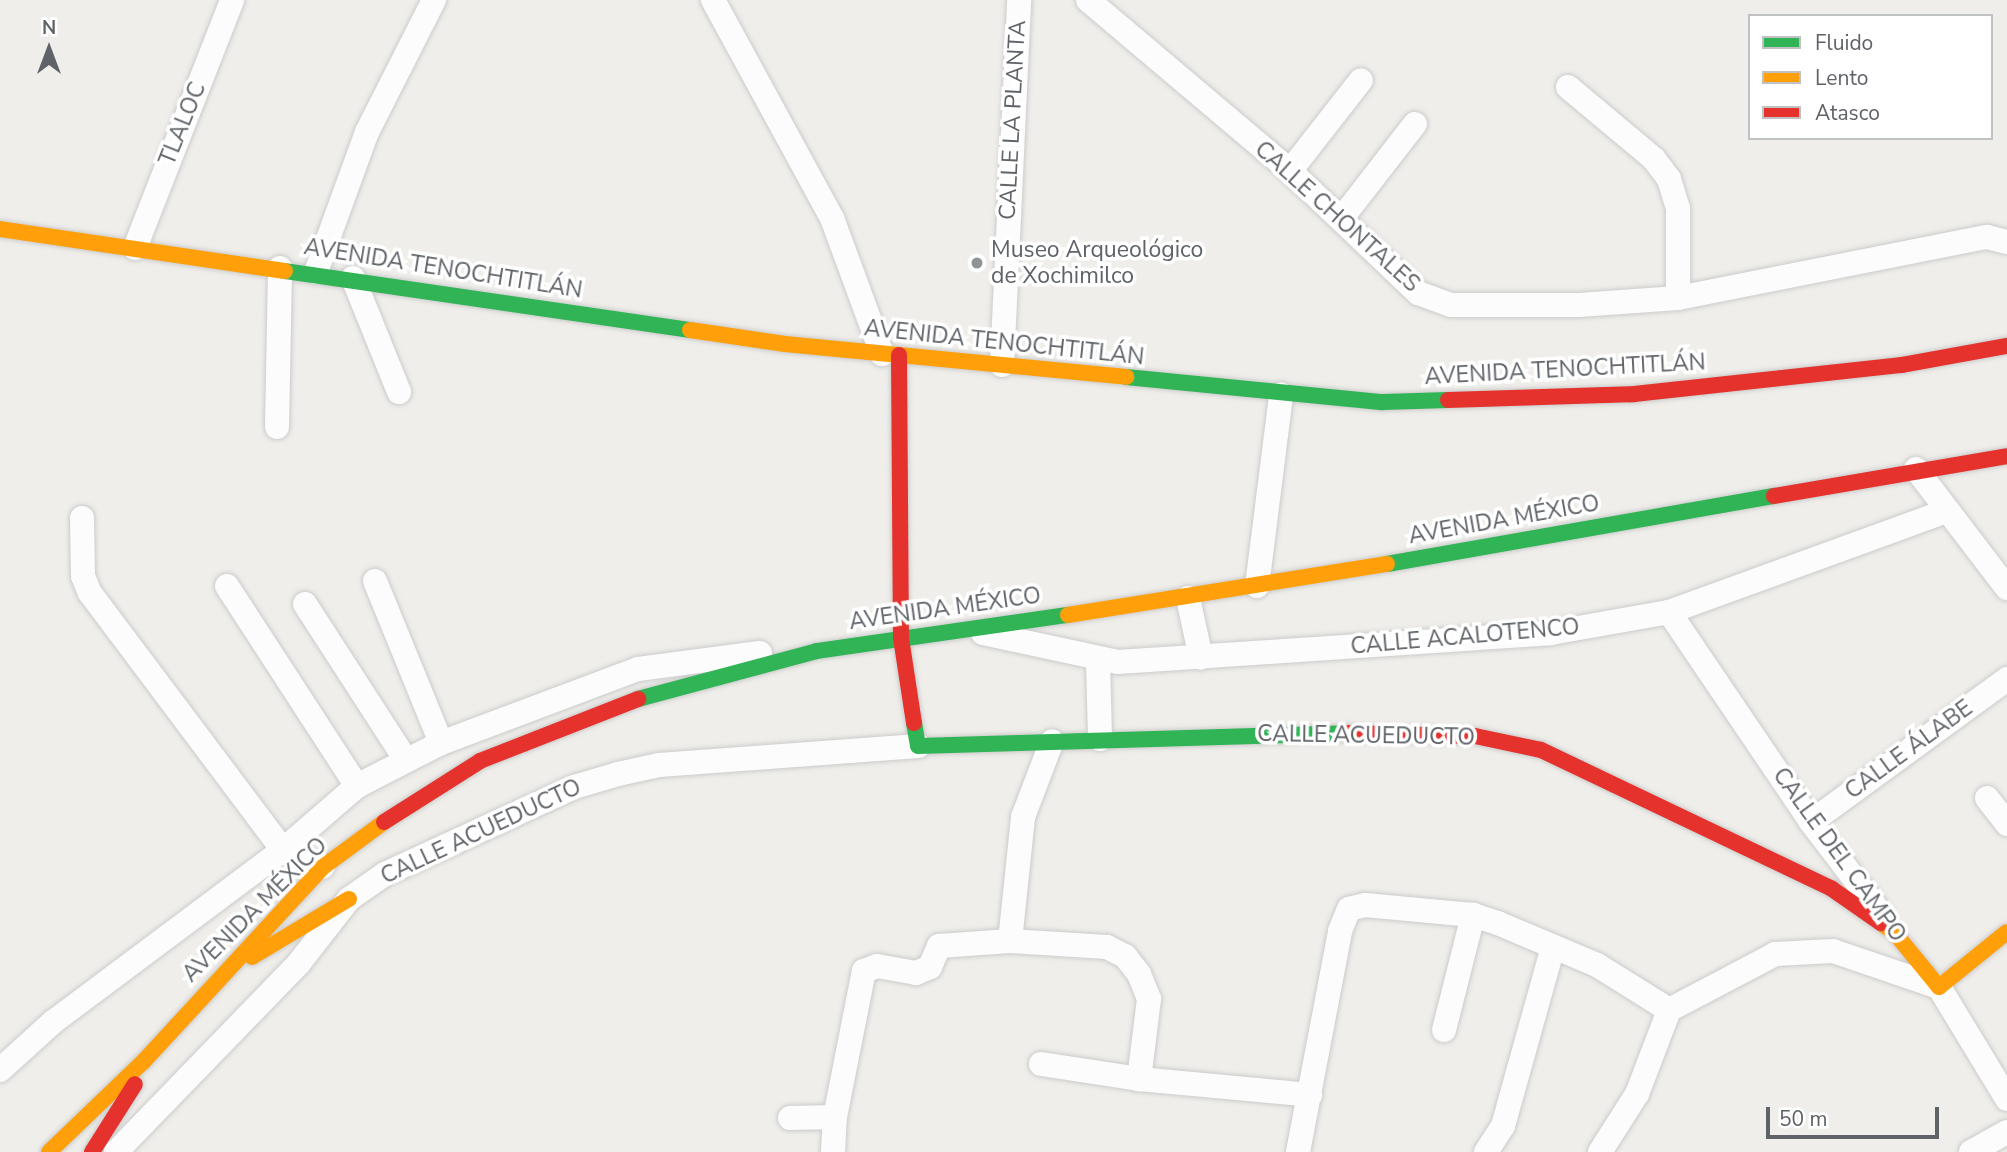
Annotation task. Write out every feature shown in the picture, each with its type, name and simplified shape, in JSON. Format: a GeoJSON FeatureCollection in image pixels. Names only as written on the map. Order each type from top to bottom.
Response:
{"type":"FeatureCollection","features":[{"type":"Feature","properties":{"kind":"main road","name":"AVENIDA TENOCHTITLÁN"},"geometry":{"type":"LineString","coordinates":[[0,229],[316,272],[785,344],[1281,395],[1383,402],[1634,394],[1902,365],[2007,346]]}},
{"type":"Feature","properties":{"kind":"main road"},"geometry":{"type":"LineString","coordinates":[[891,354],[901,638],[918,746]]}},
{"type":"Feature","properties":{"kind":"main road","name":"AVENIDA MÉXICO"},"geometry":{"type":"LineString","coordinates":[[50,1152],[143,1062],[323,867],[422,794],[549,729],[619,704],[817,650],[1188,598],[1916,469],[2007,456]]}},
{"type":"Feature","properties":{"kind":"main road","name":"CALLE ACUEDUCTO"},"geometry":{"type":"LineString","coordinates":[[918,746],[1323,733],[1475,736],[1541,750],[1767,855],[1832,889],[1894,932]]}},
{"type":"Feature","properties":{"kind":"main road"},"geometry":{"type":"LineString","coordinates":[[224,972],[349,899]]}},
{"type":"Feature","properties":{"kind":"main road","name":"CALLE DEL CAMPO"},"geometry":{"type":"LineString","coordinates":[[1894,932],[1939,987]]}},
{"type":"Feature","properties":{"kind":"main road"},"geometry":{"type":"LineString","coordinates":[[1939,987],[2007,932]]}},
{"type":"Feature","properties":{"kind":"main road"},"geometry":{"type":"LineString","coordinates":[[92,1152],[132,1095],[143,1062]]}},
{"type":"Feature","properties":{"kind":"street","name":"TLALOC"},"geometry":{"type":"LineString","coordinates":[[135,248],[232,0]]}},
{"type":"Feature","properties":{"kind":"street"},"geometry":{"type":"LineString","coordinates":[[316,272],[366,132],[433,0]]}},
{"type":"Feature","properties":{"kind":"street"},"geometry":{"type":"LineString","coordinates":[[713,0],[832,218],[891,354]]}},
{"type":"Feature","properties":{"kind":"street","name":"CALLE LA PLANTA"},"geometry":{"type":"LineString","coordinates":[[1002,365],[1019,0]]}},
{"type":"Feature","properties":{"kind":"street","name":"CALLE CHONTALES"},"geometry":{"type":"LineString","coordinates":[[1088,0],[1290,171],[1418,293],[1451,304],[1579,305],[1678,298],[1987,237],[2007,242]]}},
{"type":"Feature","properties":{"kind":"street"},"geometry":{"type":"LineString","coordinates":[[1290,171],[1361,80]]}},
{"type":"Feature","properties":{"kind":"street"},"geometry":{"type":"LineString","coordinates":[[1568,87],[1654,159],[1669,179],[1678,208],[1678,298]]}},
{"type":"Feature","properties":{"kind":"street"},"geometry":{"type":"LineString","coordinates":[[1342,218],[1415,124]]}},
{"type":"Feature","properties":{"kind":"street"},"geometry":{"type":"LineString","coordinates":[[277,427],[280,268]]}},
{"type":"Feature","properties":{"kind":"street"},"geometry":{"type":"LineString","coordinates":[[353,278],[400,392]]}},
{"type":"Feature","properties":{"kind":"street"},"geometry":{"type":"LineString","coordinates":[[1257,586],[1281,395]]}},
{"type":"Feature","properties":{"kind":"street"},"geometry":{"type":"LineString","coordinates":[[1916,469],[2007,588]]}},
{"type":"Feature","properties":{"kind":"street","name":"CALLE ACALOTENCO"},"geometry":{"type":"LineString","coordinates":[[969,629],[1098,661],[1201,658],[1550,633],[1669,612],[1947,512]]}},
{"type":"Feature","properties":{"kind":"street"},"geometry":{"type":"LineString","coordinates":[[82,518],[83,576],[90,593],[283,850],[323,867]]}},
{"type":"Feature","properties":{"kind":"street"},"geometry":{"type":"LineString","coordinates":[[375,581],[441,743]]}},
{"type":"Feature","properties":{"kind":"street"},"geometry":{"type":"LineString","coordinates":[[227,586],[357,786]]}},
{"type":"Feature","properties":{"kind":"street"},"geometry":{"type":"LineString","coordinates":[[1188,598],[1201,658]]}},
{"type":"Feature","properties":{"kind":"street"},"geometry":{"type":"LineString","coordinates":[[305,604],[406,760]]}},
{"type":"Feature","properties":{"kind":"street","name":"CALLE DEL CAMPO"},"geometry":{"type":"LineString","coordinates":[[1669,612],[1811,822],[1894,932]]}},
{"type":"Feature","properties":{"kind":"street"},"geometry":{"type":"LineString","coordinates":[[0,1070],[53,1022],[173,929],[283,850],[357,786],[406,760],[441,743],[638,669],[800,648],[817,650]]}},
{"type":"Feature","properties":{"kind":"street"},"geometry":{"type":"LineString","coordinates":[[1098,661],[1100,739]]}},
{"type":"Feature","properties":{"kind":"street","name":"CALLE ÁLABE"},"geometry":{"type":"LineString","coordinates":[[1811,822],[2007,678]]}},
{"type":"Feature","properties":{"kind":"street"},"geometry":{"type":"LineString","coordinates":[[1010,941],[1023,817],[1052,741]]}},
{"type":"Feature","properties":{"kind":"street","name":"CALLE ACUEDUCTO"},"geometry":{"type":"LineString","coordinates":[[116,1152],[299,963],[349,899],[422,855],[574,787],[618,774],[659,765],[918,746]]}},
{"type":"Feature","properties":{"kind":"street"},"geometry":{"type":"LineString","coordinates":[[1987,798],[2007,824]]}},
{"type":"Feature","properties":{"kind":"street"},"geometry":{"type":"LineString","coordinates":[[1298,1152],[1340,931],[1349,909],[1365,905],[1473,915],[1597,965],[1669,1010]]}},
{"type":"Feature","properties":{"kind":"street"},"geometry":{"type":"LineString","coordinates":[[1444,1030],[1473,915]]}},
{"type":"Feature","properties":{"kind":"street"},"geometry":{"type":"LineString","coordinates":[[790,1118],[834,1134],[864,971],[877,966],[916,973],[930,967],[940,946],[1010,941],[1107,947],[1125,956],[1139,974],[1149,999],[1139,1079]]}},
{"type":"Feature","properties":{"kind":"street"},"geometry":{"type":"LineString","coordinates":[[1486,1152],[1503,1126],[1553,947]]}},
{"type":"Feature","properties":{"kind":"street"},"geometry":{"type":"LineString","coordinates":[[1600,1152],[1637,1094],[1669,1010],[1775,954],[1833,951],[1939,987]]}},
{"type":"Feature","properties":{"kind":"street","name":"CALLE DEL CAMPO"},"geometry":{"type":"LineString","coordinates":[[1939,987],[2007,1099]]}},
{"type":"Feature","properties":{"kind":"street"},"geometry":{"type":"LineString","coordinates":[[1041,1064],[1139,1079],[1310,1096]]}},
{"type":"Feature","properties":{"kind":"street"},"geometry":{"type":"LineString","coordinates":[[1971,1152],[2007,1132]]}},
{"type":"Feature","properties":{"kind":"traffic: fast"},"geometry":{"type":"LineString","coordinates":[[285,271],[690,330]]}},
{"type":"Feature","properties":{"kind":"traffic: fast"},"geometry":{"type":"LineString","coordinates":[[1126,377],[1383,402],[1448,400]]}},
{"type":"Feature","properties":{"kind":"traffic: fast"},"geometry":{"type":"LineString","coordinates":[[1387,564],[1774,496]]}},
{"type":"Feature","properties":{"kind":"traffic: fast"},"geometry":{"type":"LineString","coordinates":[[638,699],[817,651],[1068,615]]}},
{"type":"Feature","properties":{"kind":"traffic: fast"},"geometry":{"type":"LineString","coordinates":[[914,723],[918,746],[1347,733]]}},
{"type":"Feature","properties":{"kind":"traffic: slow"},"geometry":{"type":"LineString","coordinates":[[0,229],[285,271]]}},
{"type":"Feature","properties":{"kind":"traffic: slow"},"geometry":{"type":"LineString","coordinates":[[690,330],[785,344],[1126,377]]}},
{"type":"Feature","properties":{"kind":"traffic: slow"},"geometry":{"type":"LineString","coordinates":[[1068,615],[1387,564]]}},
{"type":"Feature","properties":{"kind":"traffic: slow"},"geometry":{"type":"LineString","coordinates":[[49,1152],[143,1062],[323,867],[384,822]]}},
{"type":"Feature","properties":{"kind":"traffic: slow"},"geometry":{"type":"LineString","coordinates":[[252,957],[349,899]]}},
{"type":"Feature","properties":{"kind":"traffic: slow"},"geometry":{"type":"LineString","coordinates":[[1881,923],[1894,932],[1939,987],[2007,932]]}},
{"type":"Feature","properties":{"kind":"traffic: jam"},"geometry":{"type":"LineString","coordinates":[[1448,400],[1634,394],[1902,365],[2007,346]]}},
{"type":"Feature","properties":{"kind":"traffic: jam"},"geometry":{"type":"LineString","coordinates":[[899,355],[901,638],[914,723]]}},
{"type":"Feature","properties":{"kind":"traffic: jam"},"geometry":{"type":"LineString","coordinates":[[1774,496],[2007,456]]}},
{"type":"Feature","properties":{"kind":"traffic: jam"},"geometry":{"type":"LineString","coordinates":[[384,822],[480,761],[638,699]]}},
{"type":"Feature","properties":{"kind":"traffic: jam"},"geometry":{"type":"LineString","coordinates":[[1347,733],[1475,736],[1541,750],[1832,889],[1881,923]]}},
{"type":"Feature","properties":{"kind":"traffic: jam"},"geometry":{"type":"LineString","coordinates":[[92,1152],[135,1084]]}},
{"type":"Feature","properties":{"kind":"place","name":"Museo Arqueológico de Xochimilco"},"geometry":{"type":"Point","coordinates":[977,263]}}]}
